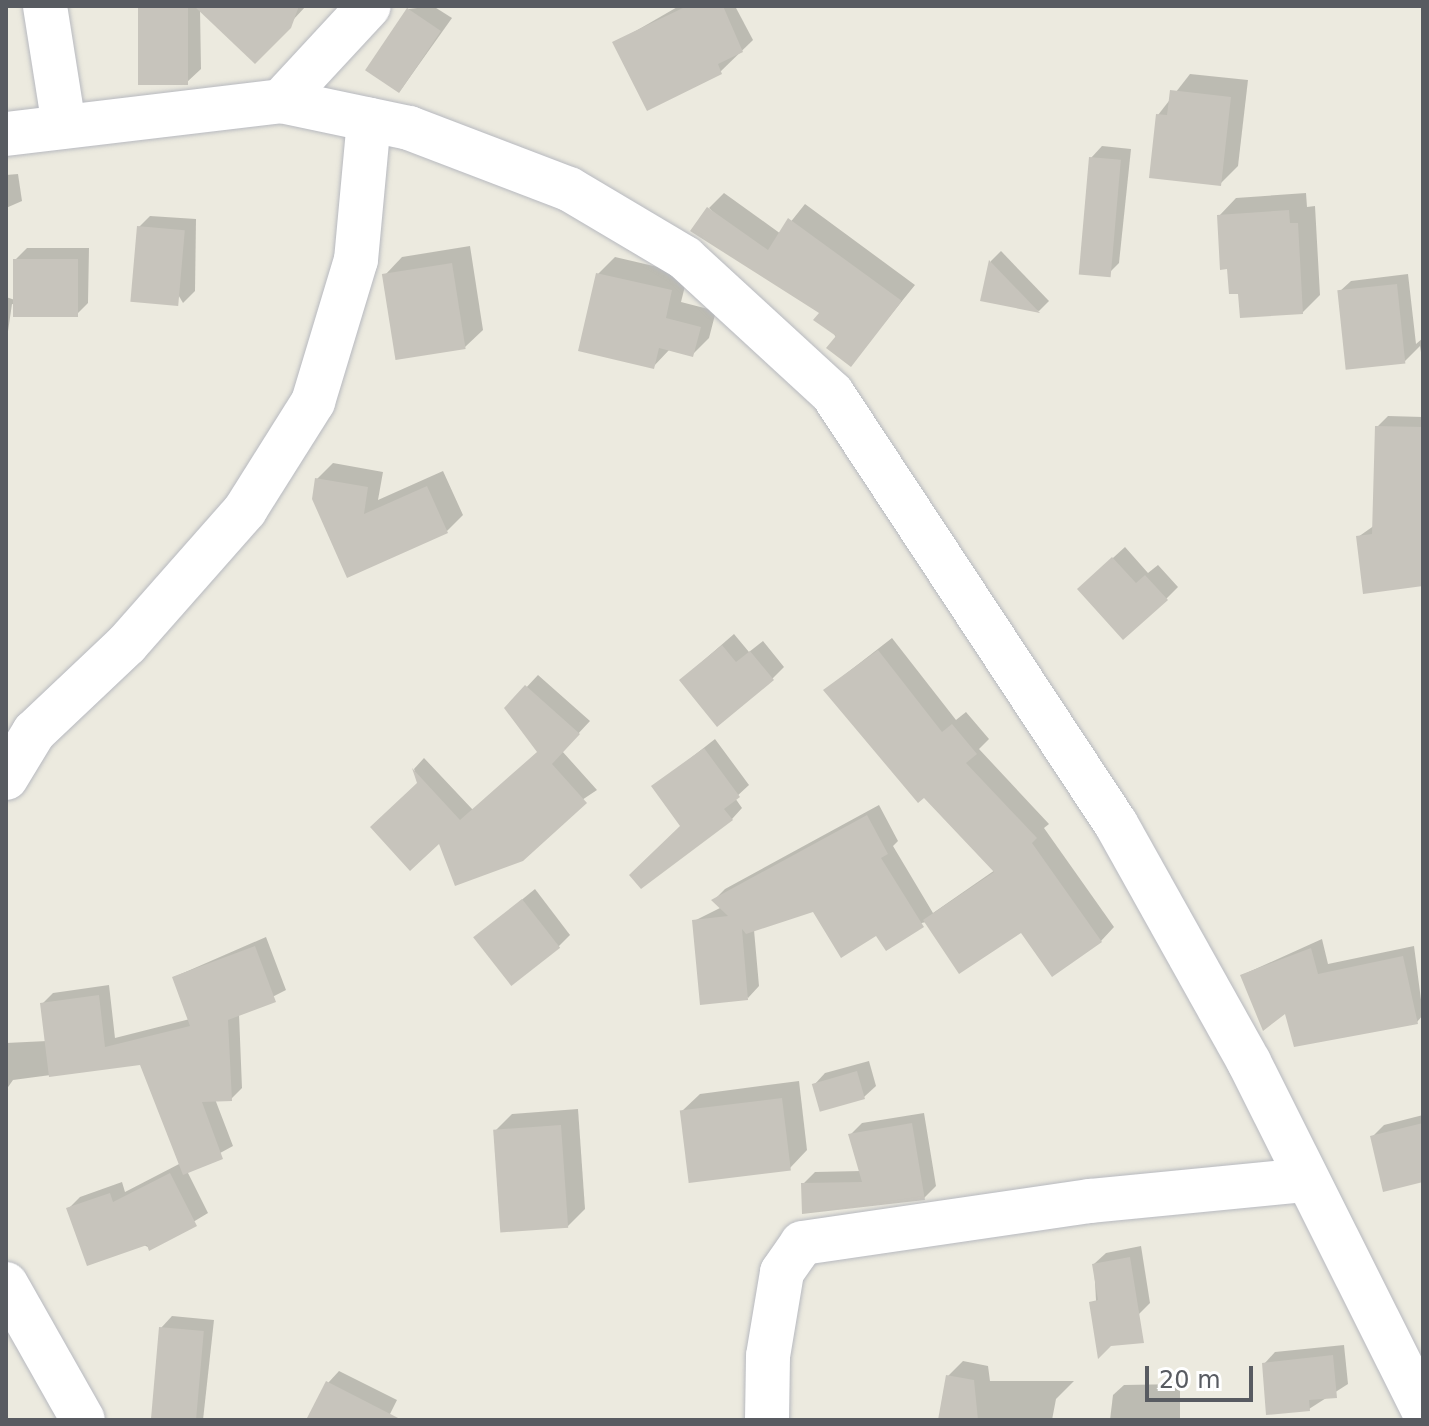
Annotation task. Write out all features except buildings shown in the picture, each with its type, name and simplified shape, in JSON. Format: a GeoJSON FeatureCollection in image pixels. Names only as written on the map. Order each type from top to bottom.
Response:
{"type":"FeatureCollection","features":[{"type":"Feature","properties":{"kind":"street"},"geometry":{"type":"LineString","coordinates":[[45,6],[64,126]]}},
{"type":"Feature","properties":{"kind":"street"},"geometry":{"type":"LineString","coordinates":[[319,53],[332,6]]}},
{"type":"Feature","properties":{"kind":"street"},"geometry":{"type":"LineString","coordinates":[[281,101],[319,53],[369,6]]}},
{"type":"Feature","properties":{"kind":"street"},"geometry":{"type":"LineString","coordinates":[[6,134],[281,101],[369,120],[569,189],[685,258],[832,393],[1116,824],[1249,1062],[1305,1180],[1423,1409]]}},
{"type":"Feature","properties":{"kind":"street"},"geometry":{"type":"LineString","coordinates":[[6,778],[34,732],[127,644],[245,510],[313,402],[356,260],[369,120]]}},
{"type":"Feature","properties":{"kind":"street"},"geometry":{"type":"LineString","coordinates":[[767,1420],[768,1356],[782,1272],[802,1243],[1090,1201],[1305,1180]]}},
{"type":"Feature","properties":{"kind":"street"},"geometry":{"type":"LineString","coordinates":[[6,1284],[83,1420]]}}]}
